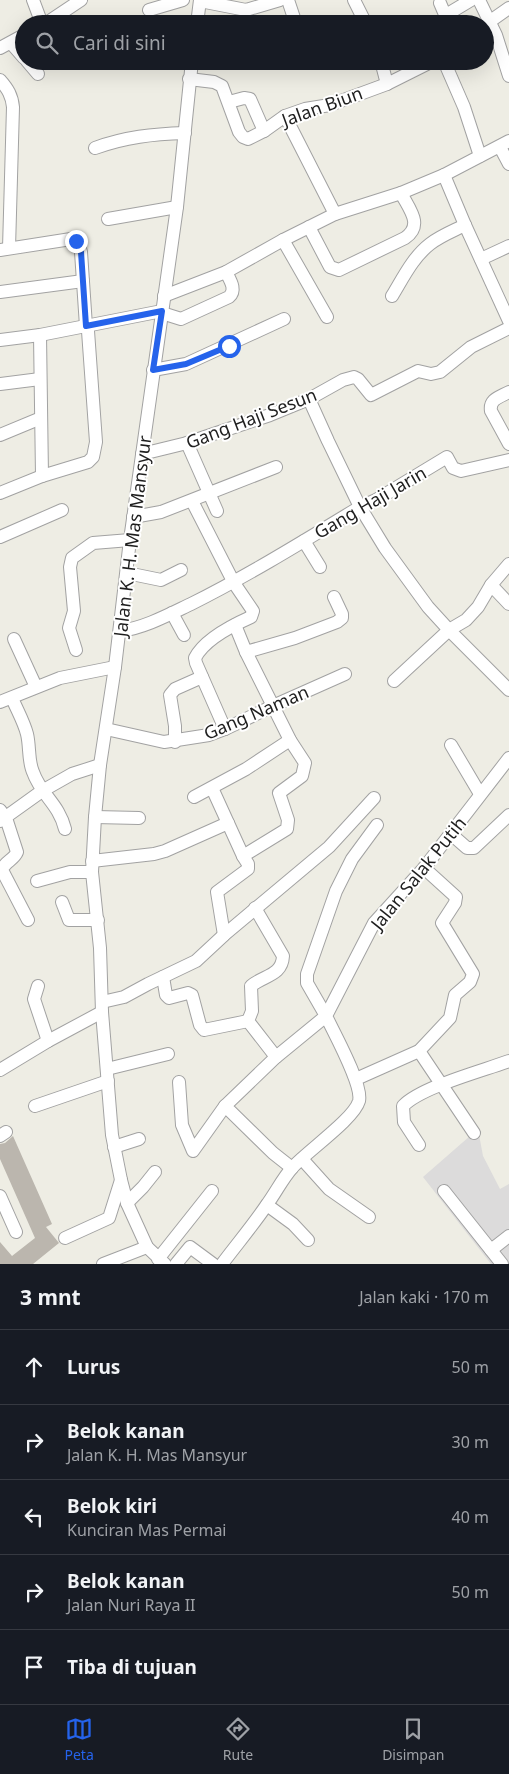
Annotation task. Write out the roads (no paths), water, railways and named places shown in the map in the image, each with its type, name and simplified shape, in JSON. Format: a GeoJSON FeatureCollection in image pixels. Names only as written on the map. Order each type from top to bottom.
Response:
{"type":"FeatureCollection","features":[{"type":"Feature","properties":{"kind":"street"},"geometry":{"type":"LineString","coordinates":[[33,0],[39,15]]}},
{"type":"Feature","properties":{"kind":"street"},"geometry":{"type":"LineString","coordinates":[[54,15],[68,4],[81,0]]}},
{"type":"Feature","properties":{"kind":"street"},"geometry":{"type":"LineString","coordinates":[[149,10],[183,0]]}},
{"type":"Feature","properties":{"kind":"street"},"geometry":{"type":"LineString","coordinates":[[198,15],[200,1],[246,5],[280,0]]}},
{"type":"Feature","properties":{"kind":"street"},"geometry":{"type":"LineString","coordinates":[[288,0],[293,15]]}},
{"type":"Feature","properties":{"kind":"street"},"geometry":{"type":"LineString","coordinates":[[354,0],[362,15]]}},
{"type":"Feature","properties":{"kind":"street"},"geometry":{"type":"LineString","coordinates":[[445,14],[471,0]]}},
{"type":"Feature","properties":{"kind":"street"},"geometry":{"type":"LineString","coordinates":[[479,0],[486,15]]}},
{"type":"Feature","properties":{"kind":"street"},"geometry":{"type":"LineString","coordinates":[[494,18],[509,8]]}},
{"type":"Feature","properties":{"kind":"street"},"geometry":{"type":"LineString","coordinates":[[494,32],[509,76]]}},
{"type":"Feature","properties":{"kind":"street"},"geometry":{"type":"LineString","coordinates":[[35,70],[38,74]]}},
{"type":"Feature","properties":{"kind":"street","name":"Jalan K. H. Mas Mansyur"},"geometry":{"type":"LineString","coordinates":[[162,1261],[147,1247],[126,1204],[114,1147],[102,1007],[98,920],[92,866],[100,765],[177,207],[191,70]]}},
{"type":"Feature","properties":{"kind":"street"},"geometry":{"type":"LineString","coordinates":[[383,70],[387,84]]}},
{"type":"Feature","properties":{"kind":"street","name":"Jalan Biun"},"geometry":{"type":"LineString","coordinates":[[189,80],[219,84],[225,91],[239,132],[248,139],[264,131],[285,116],[305,109],[330,105],[387,84],[415,70]]}},
{"type":"Feature","properties":{"kind":"street"},"geometry":{"type":"LineString","coordinates":[[448,70],[464,107],[480,156]]}},
{"type":"Feature","properties":{"kind":"street"},"geometry":{"type":"LineString","coordinates":[[0,80],[12,97],[13,107],[4,249],[71,239],[76,241],[81,252],[96,442],[95,452],[88,462],[42,476],[0,494]]}},
{"type":"Feature","properties":{"kind":"street"},"geometry":{"type":"LineString","coordinates":[[228,102],[244,98],[250,99],[264,131]]}},
{"type":"Feature","properties":{"kind":"street"},"geometry":{"type":"LineString","coordinates":[[285,116],[335,214]]}},
{"type":"Feature","properties":{"kind":"street"},"geometry":{"type":"LineString","coordinates":[[96,148],[129,138],[185,132]]}},
{"type":"Feature","properties":{"kind":"street"},"geometry":{"type":"LineString","coordinates":[[164,296],[226,272],[335,214],[401,193],[444,175],[504,144],[509,164]]}},
{"type":"Feature","properties":{"kind":"street"},"geometry":{"type":"LineString","coordinates":[[444,175],[509,321]]}},
{"type":"Feature","properties":{"kind":"street"},"geometry":{"type":"LineString","coordinates":[[309,227],[328,262],[334,269],[339,270],[404,238],[413,231],[415,222],[401,193]]}},
{"type":"Feature","properties":{"kind":"street"},"geometry":{"type":"LineString","coordinates":[[108,219],[177,207]]}},
{"type":"Feature","properties":{"kind":"street"},"geometry":{"type":"LineString","coordinates":[[392,296],[422,250],[432,242],[465,225]]}},
{"type":"Feature","properties":{"kind":"street"},"geometry":{"type":"LineString","coordinates":[[283,240],[327,317]]}},
{"type":"Feature","properties":{"kind":"street"},"geometry":{"type":"LineString","coordinates":[[481,259],[509,246]]}},
{"type":"Feature","properties":{"kind":"street"},"geometry":{"type":"LineString","coordinates":[[0,340],[40,335],[162,312],[181,319],[232,294],[233,290],[226,272]]}},
{"type":"Feature","properties":{"kind":"street"},"geometry":{"type":"LineString","coordinates":[[0,292],[83,281]]}},
{"type":"Feature","properties":{"kind":"street"},"geometry":{"type":"LineString","coordinates":[[153,370],[186,364],[284,320]]}},
{"type":"Feature","properties":{"kind":"street","name":"Gang Haji Sesun"},"geometry":{"type":"LineString","coordinates":[[142,454],[187,443],[270,415],[309,399],[348,378],[358,379],[371,395],[418,371],[430,374],[440,372],[471,347],[509,328]]}},
{"type":"Feature","properties":{"kind":"street"},"geometry":{"type":"LineString","coordinates":[[40,335],[42,476]]}},
{"type":"Feature","properties":{"kind":"street"},"geometry":{"type":"LineString","coordinates":[[0,384],[40,379]]}},
{"type":"Feature","properties":{"kind":"street"},"geometry":{"type":"LineString","coordinates":[[509,392],[494,400],[491,411],[509,444]]}},
{"type":"Feature","properties":{"kind":"street"},"geometry":{"type":"LineString","coordinates":[[309,399],[360,507],[385,548],[428,607],[509,690]]}},
{"type":"Feature","properties":{"kind":"street"},"geometry":{"type":"LineString","coordinates":[[0,435],[41,418]]}},
{"type":"Feature","properties":{"kind":"street"},"geometry":{"type":"LineString","coordinates":[[187,443],[216,511]]}},
{"type":"Feature","properties":{"kind":"street","name":"Gang Haji Jarin"},"geometry":{"type":"LineString","coordinates":[[120,631],[133,629],[172,613],[234,583],[447,457],[453,468],[461,471],[509,460]]}},
{"type":"Feature","properties":{"kind":"street"},"geometry":{"type":"LineString","coordinates":[[133,517],[161,512],[276,467]]}},
{"type":"Feature","properties":{"kind":"street"},"geometry":{"type":"LineString","coordinates":[[192,501],[234,583],[253,612],[251,617],[235,625],[202,647],[195,658],[225,730]]}},
{"type":"Feature","properties":{"kind":"street"},"geometry":{"type":"LineString","coordinates":[[0,538],[62,510]]}},
{"type":"Feature","properties":{"kind":"street"},"geometry":{"type":"LineString","coordinates":[[76,650],[69,628],[74,611],[70,568],[72,558],[93,543],[130,540]]}},
{"type":"Feature","properties":{"kind":"street"},"geometry":{"type":"LineString","coordinates":[[304,541],[320,568]]}},
{"type":"Feature","properties":{"kind":"street"},"geometry":{"type":"LineString","coordinates":[[394,682],[449,630],[466,620],[482,602],[491,585],[509,564]]}},
{"type":"Feature","properties":{"kind":"street"},"geometry":{"type":"LineString","coordinates":[[127,573],[161,580],[181,570]]}},
{"type":"Feature","properties":{"kind":"street"},"geometry":{"type":"LineString","coordinates":[[491,585],[509,604]]}},
{"type":"Feature","properties":{"kind":"street"},"geometry":{"type":"LineString","coordinates":[[246,652],[313,632],[337,622],[342,618],[342,614],[334,597]]}},
{"type":"Feature","properties":{"kind":"street"},"geometry":{"type":"LineString","coordinates":[[172,613],[184,635]]}},
{"type":"Feature","properties":{"kind":"street"},"geometry":{"type":"LineString","coordinates":[[235,625],[272,706],[305,763],[302,776],[279,793],[288,820],[287,829],[243,856]]}},
{"type":"Feature","properties":{"kind":"street"},"geometry":{"type":"LineString","coordinates":[[14,638],[36,687]]}},
{"type":"Feature","properties":{"kind":"street"},"geometry":{"type":"LineString","coordinates":[[65,829],[62,817],[53,802],[42,791],[32,771],[27,733],[6,700],[60,678],[115,667]]}},
{"type":"Feature","properties":{"kind":"street","name":"Gang Naman"},"geometry":{"type":"LineString","coordinates":[[106,729],[164,742],[175,742],[209,735],[225,730],[272,706],[345,674]]}},
{"type":"Feature","properties":{"kind":"street"},"geometry":{"type":"LineString","coordinates":[[175,742],[175,726],[170,695],[175,689],[202,677]]}},
{"type":"Feature","properties":{"kind":"street"},"geometry":{"type":"LineString","coordinates":[[194,797],[246,769],[290,740]]}},
{"type":"Feature","properties":{"kind":"street"},"geometry":{"type":"LineString","coordinates":[[451,746],[480,794]]}},
{"type":"Feature","properties":{"kind":"street","name":"Jalan Salak Putih"},"geometry":{"type":"LineString","coordinates":[[326,1016],[374,923],[424,868],[509,758]]}},
{"type":"Feature","properties":{"kind":"street"},"geometry":{"type":"LineString","coordinates":[[28,920],[2,870],[4,864],[14,857],[17,852],[2,816],[72,774],[100,765]]}},
{"type":"Feature","properties":{"kind":"street"},"geometry":{"type":"LineString","coordinates":[[212,788],[248,864],[248,869],[217,892],[224,935]]}},
{"type":"Feature","properties":{"kind":"street"},"geometry":{"type":"LineString","coordinates":[[0,1070],[102,1007],[196,961],[255,908],[328,847],[374,798]]}},
{"type":"Feature","properties":{"kind":"street"},"geometry":{"type":"LineString","coordinates":[[451,834],[467,848],[474,848],[509,815]]}},
{"type":"Feature","properties":{"kind":"street"},"geometry":{"type":"LineString","coordinates":[[95,817],[139,818]]}},
{"type":"Feature","properties":{"kind":"street"},"geometry":{"type":"LineString","coordinates":[[38,881],[92,866],[165,851],[228,823]]}},
{"type":"Feature","properties":{"kind":"street"},"geometry":{"type":"LineString","coordinates":[[222,1264],[267,1205],[292,1168],[354,1110],[359,1102],[360,1094],[356,1079],[326,1016],[307,983],[307,974],[336,891],[352,859],[377,825]]}},
{"type":"Feature","properties":{"kind":"street"},"geometry":{"type":"LineString","coordinates":[[356,1079],[419,1051],[450,1018],[456,996],[470,982],[473,974],[442,923],[455,903],[456,897],[424,868]]}},
{"type":"Feature","properties":{"kind":"street"},"geometry":{"type":"LineString","coordinates":[[62,902],[69,920],[98,920]]}},
{"type":"Feature","properties":{"kind":"street"},"geometry":{"type":"LineString","coordinates":[[248,1021],[252,1011],[251,986],[276,972],[282,964],[283,956],[255,908]]}},
{"type":"Feature","properties":{"kind":"street"},"geometry":{"type":"LineString","coordinates":[[163,977],[168,997],[188,993],[192,996],[200,1025],[204,1030],[248,1021]]}},
{"type":"Feature","properties":{"kind":"street"},"geometry":{"type":"LineString","coordinates":[[38,986],[34,999],[48,1041]]}},
{"type":"Feature","properties":{"kind":"street"},"geometry":{"type":"LineString","coordinates":[[179,1082],[182,1124],[193,1151],[225,1106],[276,1057],[326,1016]]}},
{"type":"Feature","properties":{"kind":"street"},"geometry":{"type":"LineString","coordinates":[[248,1021],[276,1057]]}},
{"type":"Feature","properties":{"kind":"street"},"geometry":{"type":"LineString","coordinates":[[419,1051],[474,1133]]}},
{"type":"Feature","properties":{"kind":"street"},"geometry":{"type":"LineString","coordinates":[[35,1106],[107,1075],[168,1054]]}},
{"type":"Feature","properties":{"kind":"street"},"geometry":{"type":"LineString","coordinates":[[419,1145],[404,1122],[403,1106],[409,1100],[441,1085],[509,1061]]}},
{"type":"Feature","properties":{"kind":"street"},"geometry":{"type":"LineString","coordinates":[[225,1106],[273,1153],[292,1168]]}},
{"type":"Feature","properties":{"kind":"street"},"geometry":{"type":"LineString","coordinates":[[114,1147],[139,1139]]}},
{"type":"Feature","properties":{"kind":"street"},"geometry":{"type":"LineString","coordinates":[[302,1159],[329,1189],[369,1217]]}},
{"type":"Feature","properties":{"kind":"street"},"geometry":{"type":"LineString","coordinates":[[126,1204],[155,1172]]}},
{"type":"Feature","properties":{"kind":"street"},"geometry":{"type":"LineString","coordinates":[[66,1238],[109,1218],[120,1180]]}},
{"type":"Feature","properties":{"kind":"street"},"geometry":{"type":"LineString","coordinates":[[162,1261],[212,1191]]}},
{"type":"Feature","properties":{"kind":"street"},"geometry":{"type":"LineString","coordinates":[[444,1191],[502,1264]]}},
{"type":"Feature","properties":{"kind":"street"},"geometry":{"type":"LineString","coordinates":[[0,1196],[16,1232]]}},
{"type":"Feature","properties":{"kind":"street"},"geometry":{"type":"LineString","coordinates":[[267,1205],[293,1224],[308,1240]]}},
{"type":"Feature","properties":{"kind":"street"},"geometry":{"type":"LineString","coordinates":[[491,1250],[509,1236]]}},
{"type":"Feature","properties":{"kind":"street"},"geometry":{"type":"LineString","coordinates":[[102,1264],[147,1247]]}},
{"type":"Feature","properties":{"kind":"street"},"geometry":{"type":"LineString","coordinates":[[176,1264],[190,1247],[198,1260],[213,1264]]}}]}
